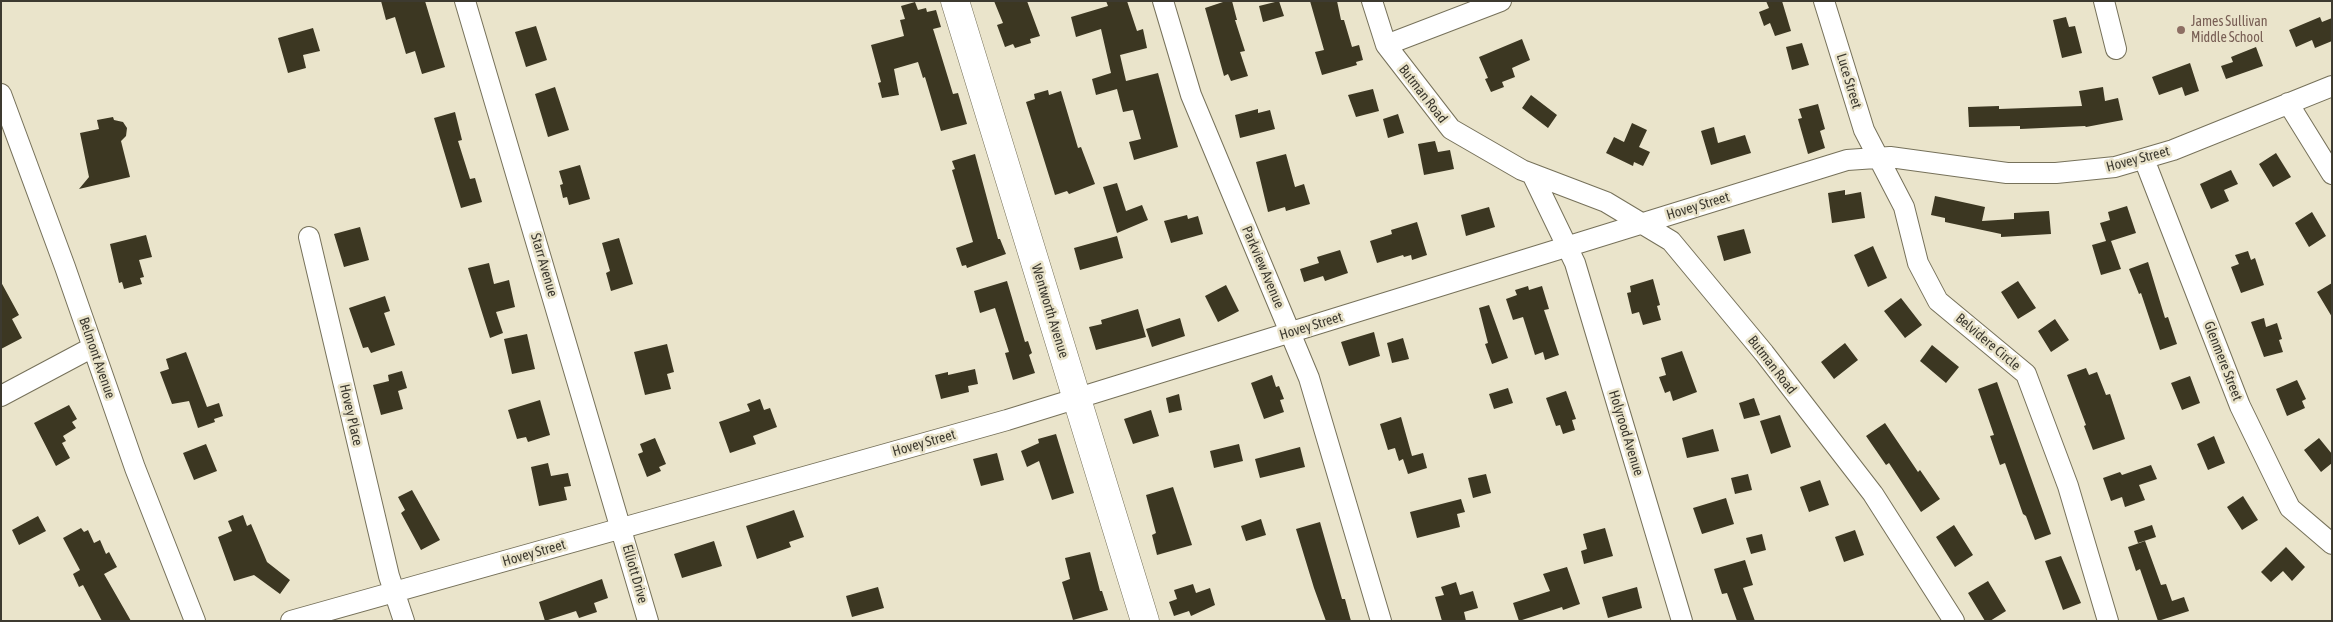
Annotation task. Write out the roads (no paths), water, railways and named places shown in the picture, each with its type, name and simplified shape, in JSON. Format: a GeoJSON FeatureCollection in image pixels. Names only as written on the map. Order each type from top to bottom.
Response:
{"type":"FeatureCollection","features":[{"type":"Feature","properties":{"kind":"street","name":"Starr Avenue"},"geometry":{"type":"LineString","coordinates":[[465,1],[621,528]]}},
{"type":"Feature","properties":{"kind":"street","name":"Wentworth Avenue"},"geometry":{"type":"LineString","coordinates":[[954,1],[1145,621]]}},
{"type":"Feature","properties":{"kind":"street","name":"Parkview Avenue"},"geometry":{"type":"LineString","coordinates":[[1163,1],[1191,94],[1309,378],[1381,621]]}},
{"type":"Feature","properties":{"kind":"street","name":"Butman Road"},"geometry":{"type":"LineString","coordinates":[[1372,1],[1386,44],[1450,129],[1532,174],[1606,202],[1671,241],[1764,354],[1873,494],[1954,621]]}},
{"type":"Feature","properties":{"kind":"street"},"geometry":{"type":"LineString","coordinates":[[1386,44],[1501,1]]}},
{"type":"Feature","properties":{"kind":"street","name":"Luce Street"},"geometry":{"type":"LineString","coordinates":[[1824,1],[1864,130],[1880,158]]}},
{"type":"Feature","properties":{"kind":"street"},"geometry":{"type":"LineString","coordinates":[[2104,1],[2116,49]]}},
{"type":"Feature","properties":{"kind":"street","name":"Hovey Street"},"geometry":{"type":"LineString","coordinates":[[291,621],[1077,398],[1847,160],[1890,157],[2007,173],[2056,173],[2115,168],[2173,150],[2332,86]]}},
{"type":"Feature","properties":{"kind":"street","name":"Belmont Avenue"},"geometry":{"type":"LineString","coordinates":[[1,94],[135,468],[195,621]]}},
{"type":"Feature","properties":{"kind":"street"},"geometry":{"type":"LineString","coordinates":[[2288,103],[2332,174]]}},
{"type":"Feature","properties":{"kind":"street","name":"Belvidere Circle"},"geometry":{"type":"LineString","coordinates":[[1880,158],[1904,207],[1918,264],[1938,301],[2026,374],[2068,486],[2108,621]]}},
{"type":"Feature","properties":{"kind":"street","name":"Glenmere Street"},"geometry":{"type":"LineString","coordinates":[[2144,159],[2240,406],[2278,484],[2290,508],[2332,544]]}},
{"type":"Feature","properties":{"kind":"street"},"geometry":{"type":"LineString","coordinates":[[1532,174],[1567,247]]}},
{"type":"Feature","properties":{"kind":"street","name":"Hovey Place"},"geometry":{"type":"LineString","coordinates":[[309,237],[394,592],[404,621]]}},
{"type":"Feature","properties":{"kind":"street","name":"Holyrood Avenue"},"geometry":{"type":"LineString","coordinates":[[1567,247],[1575,263],[1682,621]]}},
{"type":"Feature","properties":{"kind":"street"},"geometry":{"type":"LineString","coordinates":[[1,396],[93,347]]}},
{"type":"Feature","properties":{"kind":"street","name":"Elliott Drive"},"geometry":{"type":"LineString","coordinates":[[621,528],[648,621]]}},
{"type":"Feature","properties":{"kind":"place","name":"James Sullivan Middle School"},"geometry":{"type":"Point","coordinates":[2181,30]}}]}
